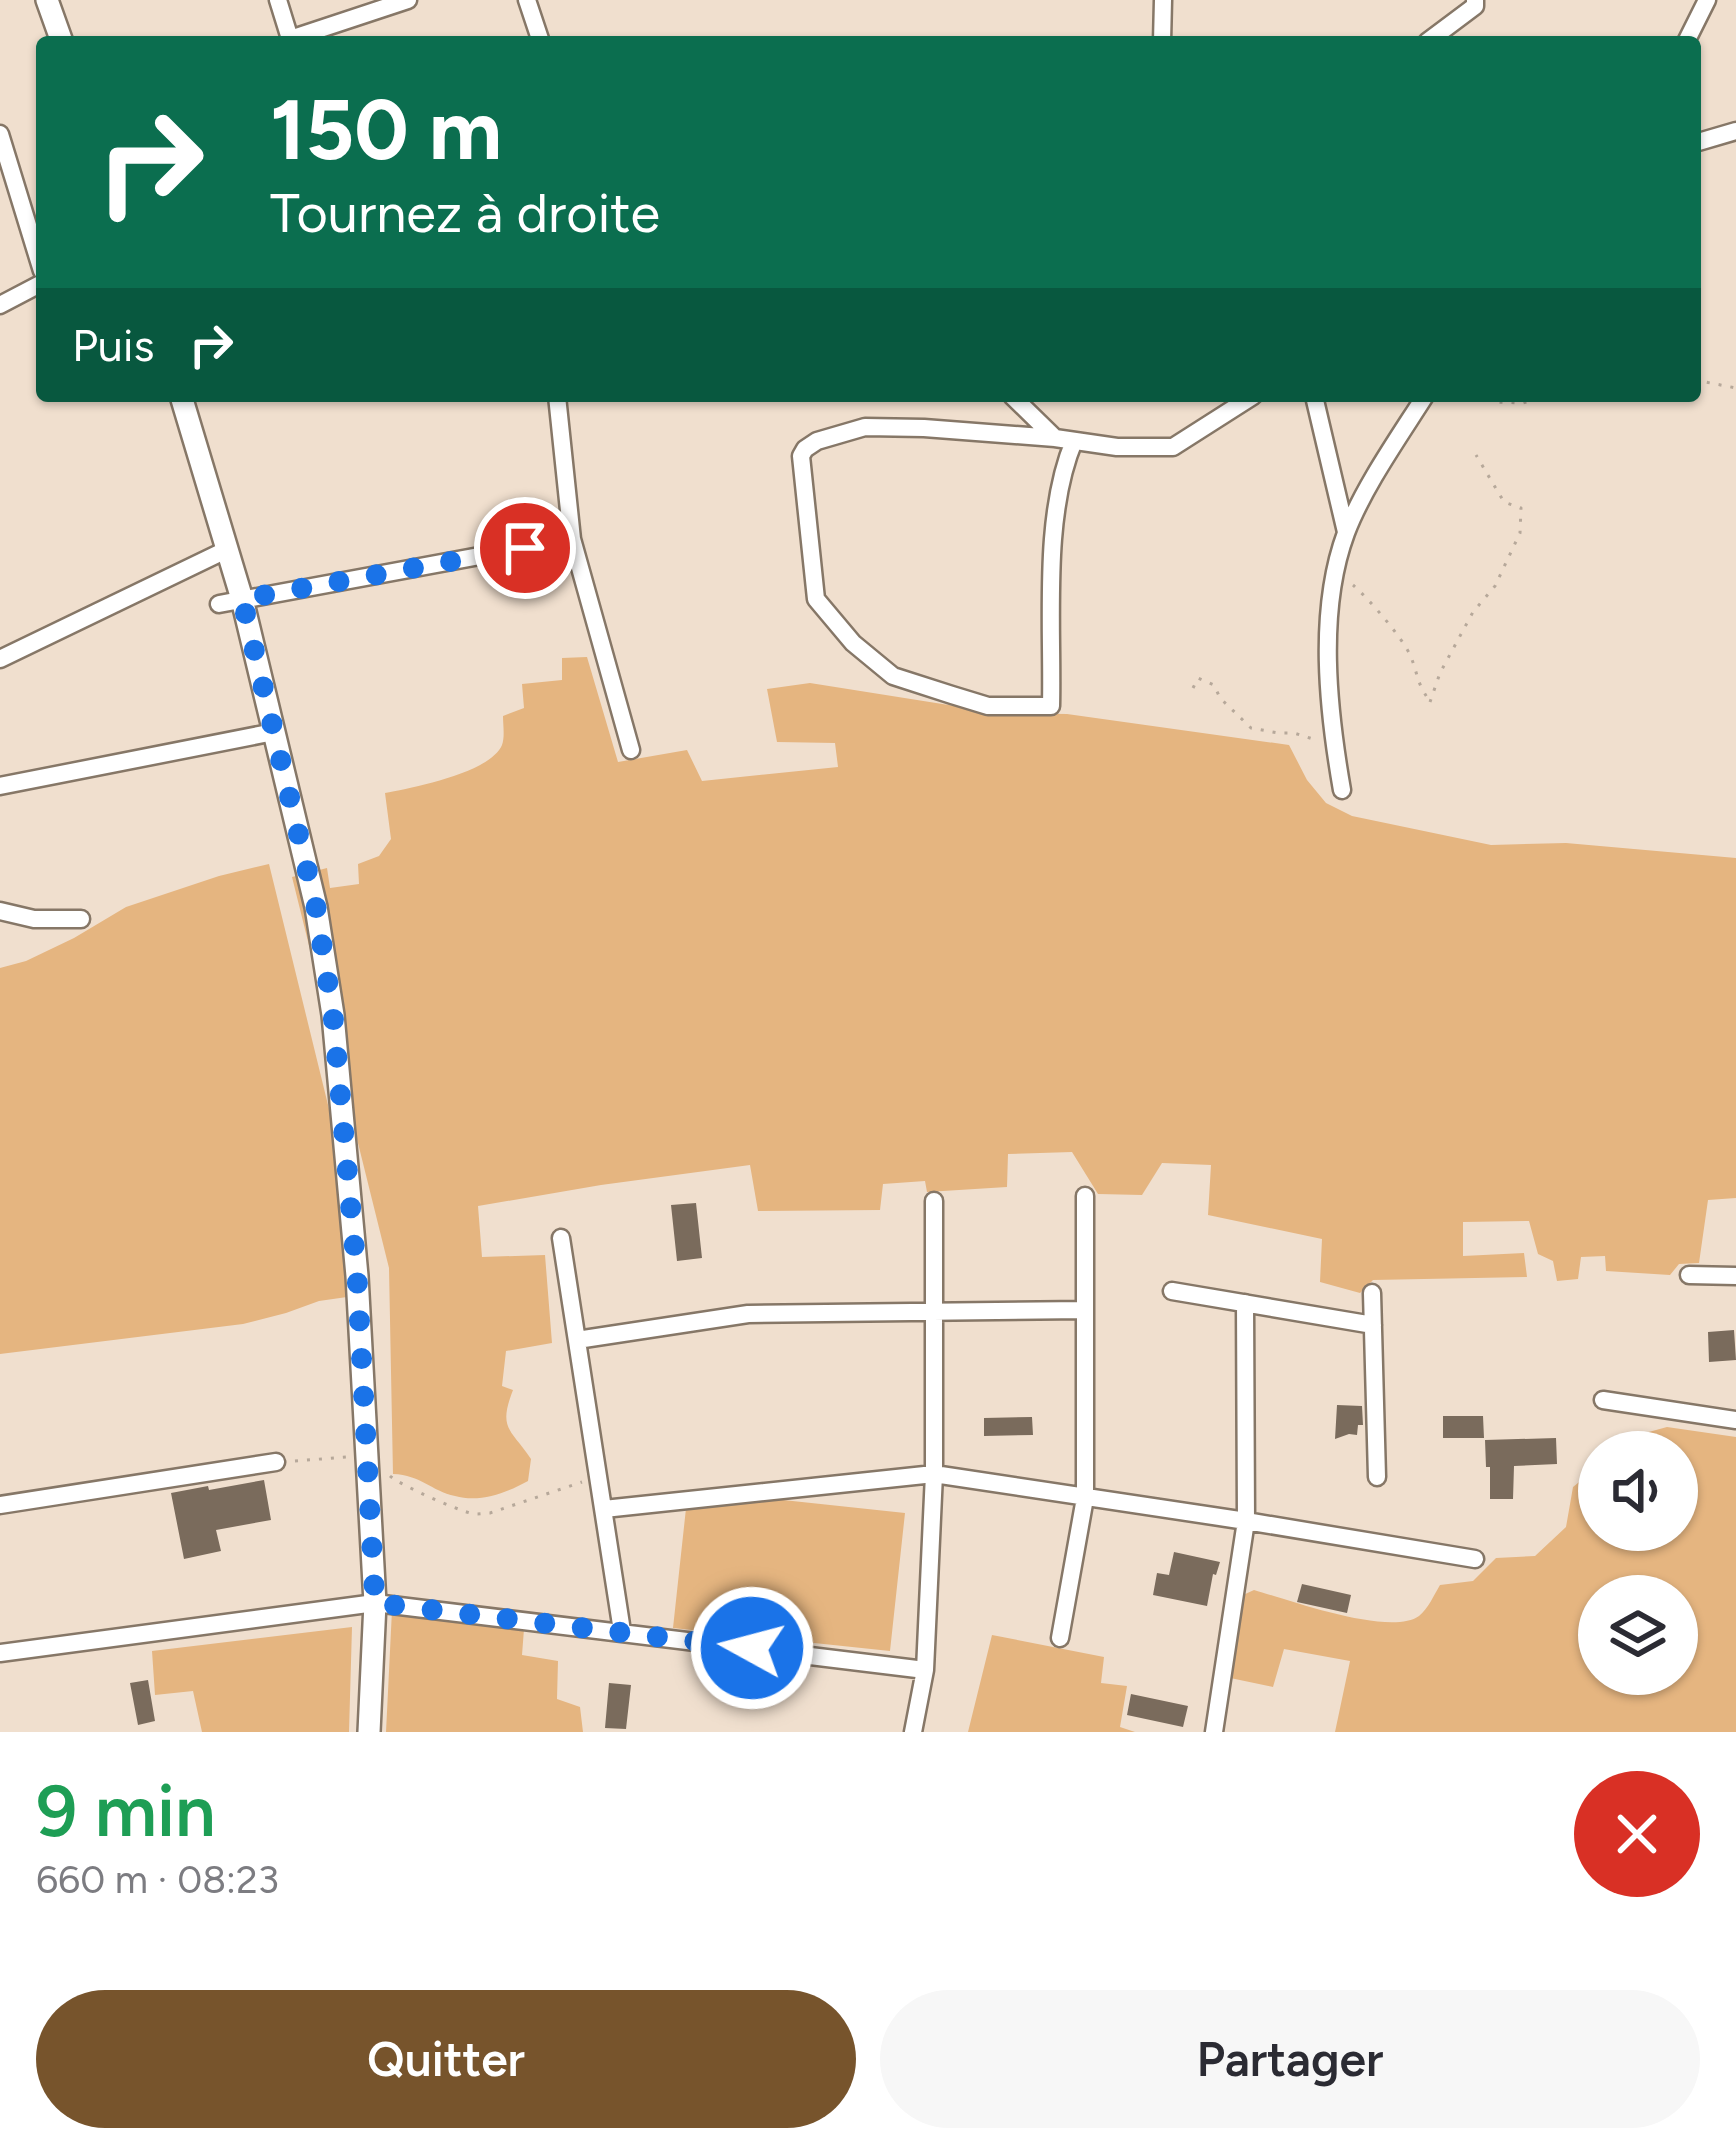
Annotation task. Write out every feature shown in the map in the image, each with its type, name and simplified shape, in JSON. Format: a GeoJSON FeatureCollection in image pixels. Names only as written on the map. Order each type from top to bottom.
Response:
{"type":"FeatureCollection","features":[{"type":"Feature","properties":{"kind":"street"},"geometry":{"type":"LineString","coordinates":[[46,0],[60,36]]}},
{"type":"Feature","properties":{"kind":"street"},"geometry":{"type":"LineString","coordinates":[[278,0],[290,36]]}},
{"type":"Feature","properties":{"kind":"street"},"geometry":{"type":"LineString","coordinates":[[303,36],[408,0]]}},
{"type":"Feature","properties":{"kind":"street"},"geometry":{"type":"LineString","coordinates":[[527,0],[539,36]]}},
{"type":"Feature","properties":{"kind":"street"},"geometry":{"type":"LineString","coordinates":[[1162,36],[1163,0]]}},
{"type":"Feature","properties":{"kind":"street"},"geometry":{"type":"LineString","coordinates":[[1435,36],[1475,6],[1475,0]]}},
{"type":"Feature","properties":{"kind":"street"},"geometry":{"type":"LineString","coordinates":[[1689,36],[1707,0]]}},
{"type":"Feature","properties":{"kind":"street"},"geometry":{"type":"LineString","coordinates":[[1701,141],[1736,131]]}},
{"type":"Feature","properties":{"kind":"street"},"geometry":{"type":"LineString","coordinates":[[0,134],[36,251]]}},
{"type":"Feature","properties":{"kind":"street"},"geometry":{"type":"LineString","coordinates":[[0,305],[36,287]]}},
{"type":"Feature","properties":{"kind":"street"},"geometry":{"type":"LineString","coordinates":[[183,402],[242,599],[316,907],[333,1015],[357,1276],[375,1603],[368,1732]]}},
{"type":"Feature","properties":{"kind":"street"},"geometry":{"type":"LineString","coordinates":[[558,402],[572,539],[631,750]]}},
{"type":"Feature","properties":{"kind":"street"},"geometry":{"type":"LineString","coordinates":[[1019,402],[1065,439]]}},
{"type":"Feature","properties":{"kind":"street"},"geometry":{"type":"LineString","coordinates":[[1065,439],[1052,580],[1051,706],[988,706],[893,676],[853,643],[816,599],[801,456],[811,444],[865,427],[1065,439],[1117,447],[1173,446],[1243,402]]}},
{"type":"Feature","properties":{"kind":"street"},"geometry":{"type":"LineString","coordinates":[[1315,402],[1346,532]]}},
{"type":"Feature","properties":{"kind":"street"},"geometry":{"type":"LineString","coordinates":[[1342,790],[1328,688],[1334,584],[1346,532],[1421,402]]}},
{"type":"Feature","properties":{"kind":"street"},"geometry":{"type":"LineString","coordinates":[[219,604],[572,539]]}},
{"type":"Feature","properties":{"kind":"street"},"geometry":{"type":"LineString","coordinates":[[0,659],[228,549]]}},
{"type":"Feature","properties":{"kind":"street"},"geometry":{"type":"LineString","coordinates":[[0,786],[274,732]]}},
{"type":"Feature","properties":{"kind":"street"},"geometry":{"type":"LineString","coordinates":[[0,911],[34,919],[81,919]]}},
{"type":"Feature","properties":{"kind":"street"},"geometry":{"type":"LineString","coordinates":[[1060,1638],[1085,1498],[1085,1196]]}},
{"type":"Feature","properties":{"kind":"street"},"geometry":{"type":"LineString","coordinates":[[913,1732],[926,1670],[934,1474],[934,1201]]}},
{"type":"Feature","properties":{"kind":"street"},"geometry":{"type":"LineString","coordinates":[[561,1238],[622,1631]]}},
{"type":"Feature","properties":{"kind":"street"},"geometry":{"type":"LineString","coordinates":[[1689,1275],[1736,1276]]}},
{"type":"Feature","properties":{"kind":"street"},"geometry":{"type":"LineString","coordinates":[[1172,1291],[1373,1324]]}},
{"type":"Feature","properties":{"kind":"street"},"geometry":{"type":"LineString","coordinates":[[1372,1293],[1377,1477]]}},
{"type":"Feature","properties":{"kind":"street"},"geometry":{"type":"LineString","coordinates":[[1214,1732],[1246,1520],[1245,1303]]}},
{"type":"Feature","properties":{"kind":"street"},"geometry":{"type":"LineString","coordinates":[[577,1340],[748,1314],[1084,1310]]}},
{"type":"Feature","properties":{"kind":"street"},"geometry":{"type":"LineString","coordinates":[[1603,1400],[1736,1420]]}},
{"type":"Feature","properties":{"kind":"street"},"geometry":{"type":"LineString","coordinates":[[0,1505],[275,1462]]}},
{"type":"Feature","properties":{"kind":"street"},"geometry":{"type":"LineString","coordinates":[[604,1509],[934,1474],[1475,1559]]}},
{"type":"Feature","properties":{"kind":"street"},"geometry":{"type":"LineString","coordinates":[[0,1653],[375,1603],[926,1670]]}},
{"type":"Feature","properties":{"kind":"path"},"geometry":{"type":"LineString","coordinates":[[1701,381],[1736,388]]}},
{"type":"Feature","properties":{"kind":"path"},"geometry":{"type":"LineString","coordinates":[[1496,402],[1526,402]]}},
{"type":"Feature","properties":{"kind":"path"},"geometry":{"type":"LineString","coordinates":[[1339,563],[1346,579],[1365,595],[1409,653],[1418,685],[1430,702],[1440,673],[1473,612],[1495,586],[1520,533],[1521,508],[1504,502],[1476,455]]}},
{"type":"Feature","properties":{"kind":"path"},"geometry":{"type":"LineString","coordinates":[[1193,688],[1198,678],[1214,685],[1220,698],[1251,728],[1294,733],[1335,747]]}},
{"type":"Feature","properties":{"kind":"path"},"geometry":{"type":"LineString","coordinates":[[275,1462],[366,1455],[401,1486],[478,1514],[599,1476]]}},
{"type":"Feature","properties":{"kind":"shaded area"},"geometry":{"type":"Polygon","coordinates":[[[587,657],[618,762],[687,750],[702,781],[838,767],[835,743],[777,742],[767,689],[810,683],[999,713],[1067,714],[1289,745],[1307,780],[1326,803],[1352,816],[1491,845],[1566,843],[1736,858],[1736,1198],[1708,1200],[1699,1263],[1679,1264],[1670,1275],[1606,1271],[1605,1256],[1581,1257],[1578,1279],[1557,1281],[1553,1261],[1538,1254],[1529,1221],[1463,1222],[1463,1256],[1524,1253],[1527,1277],[1373,1280],[1360,1293],[1320,1282],[1322,1239],[1208,1215],[1211,1165],[1162,1163],[1142,1195],[1098,1194],[1072,1152],[1008,1154],[1007,1187],[927,1192],[925,1181],[883,1184],[880,1210],[758,1211],[750,1165],[478,1206],[482,1257],[545,1255],[552,1343],[506,1351],[502,1386],[513,1390],[507,1421],[531,1459],[528,1481],[493,1496],[464,1498],[393,1474],[389,1268],[292,877],[327,868],[330,888],[359,884],[358,864],[379,856],[391,839],[385,793],[449,778],[482,764],[502,745],[503,716],[524,708],[522,684],[562,680],[562,658],[587,657]]]}},
{"type":"Feature","properties":{"kind":"shaded area"},"geometry":{"type":"Polygon","coordinates":[[[269,864],[366,1260],[368,1294],[319,1301],[243,1324],[0,1354],[0,968],[74,938],[126,907],[269,864]]]}},
{"type":"Feature","properties":{"kind":"shaded area"},"geometry":{"type":"Polygon","coordinates":[[[1698,1431],[1736,1437],[1736,1732],[1335,1732],[1350,1661],[1284,1649],[1273,1687],[1216,1675],[1230,1601],[1254,1590],[1363,1620],[1405,1621],[1422,1613],[1440,1585],[1473,1581],[1496,1558],[1535,1556],[1566,1527],[1573,1487],[1578,1483],[1578,1551],[1698,1551],[1698,1431]]]}},
{"type":"Feature","properties":{"kind":"shaded area"},"geometry":{"type":"Polygon","coordinates":[[[688,1490],[905,1513],[890,1651],[673,1628],[688,1490]]]}},
{"type":"Feature","properties":{"kind":"shaded area"},"geometry":{"type":"Polygon","coordinates":[[[392,1610],[524,1629],[522,1655],[558,1661],[557,1699],[580,1707],[583,1732],[386,1732],[392,1610]]]}},
{"type":"Feature","properties":{"kind":"shaded area"},"geometry":{"type":"Polygon","coordinates":[[[352,1627],[349,1732],[202,1732],[193,1691],[155,1695],[152,1651],[352,1627]]]}},
{"type":"Feature","properties":{"kind":"shaded area"},"geometry":{"type":"Polygon","coordinates":[[[992,1635],[1104,1657],[1101,1683],[1127,1686],[1120,1727],[1135,1732],[968,1732],[992,1635]]]}},
{"type":"Feature","properties":{"kind":"building"},"geometry":{"type":"Polygon","coordinates":[[[696,1203],[702,1258],[677,1261],[671,1205],[696,1203]]]}},
{"type":"Feature","properties":{"kind":"building"},"geometry":{"type":"Polygon","coordinates":[[[1734,1330],[1736,1360],[1709,1362],[1708,1332],[1734,1330]]]}},
{"type":"Feature","properties":{"kind":"building"},"geometry":{"type":"Polygon","coordinates":[[[1337,1405],[1362,1406],[1363,1425],[1358,1425],[1357,1435],[1335,1439],[1337,1405]]]}},
{"type":"Feature","properties":{"kind":"building"},"geometry":{"type":"Polygon","coordinates":[[[1443,1416],[1483,1416],[1484,1438],[1443,1438],[1443,1416]]]}},
{"type":"Feature","properties":{"kind":"building"},"geometry":{"type":"Polygon","coordinates":[[[1032,1417],[1033,1435],[984,1436],[984,1418],[1032,1417]]]}},
{"type":"Feature","properties":{"kind":"building"},"geometry":{"type":"Polygon","coordinates":[[[1556,1438],[1557,1464],[1514,1466],[1513,1499],[1490,1499],[1485,1440],[1556,1438]]]}},
{"type":"Feature","properties":{"kind":"building"},"geometry":{"type":"Polygon","coordinates":[[[264,1480],[271,1520],[216,1530],[221,1551],[184,1559],[171,1493],[264,1480]]]}},
{"type":"Feature","properties":{"kind":"building"},"geometry":{"type":"Polygon","coordinates":[[[1174,1552],[1220,1562],[1207,1606],[1153,1595],[1157,1573],[1169,1575],[1174,1552]]]}},
{"type":"Feature","properties":{"kind":"building"},"geometry":{"type":"Polygon","coordinates":[[[1302,1584],[1351,1595],[1347,1613],[1297,1602],[1302,1584]]]}},
{"type":"Feature","properties":{"kind":"building"},"geometry":{"type":"Polygon","coordinates":[[[148,1680],[155,1721],[138,1725],[130,1683],[148,1680]]]}},
{"type":"Feature","properties":{"kind":"building"},"geometry":{"type":"Polygon","coordinates":[[[609,1683],[631,1685],[626,1729],[605,1728],[609,1683]]]}},
{"type":"Feature","properties":{"kind":"building"},"geometry":{"type":"Polygon","coordinates":[[[1131,1694],[1188,1706],[1183,1727],[1127,1715],[1131,1694]]]}},
{"type":"Feature","properties":{"kind":"route"},"geometry":{"type":"LineString","coordinates":[[525,548],[242,599],[316,907],[333,1015],[357,1276],[375,1603],[752,1648]]}}]}
